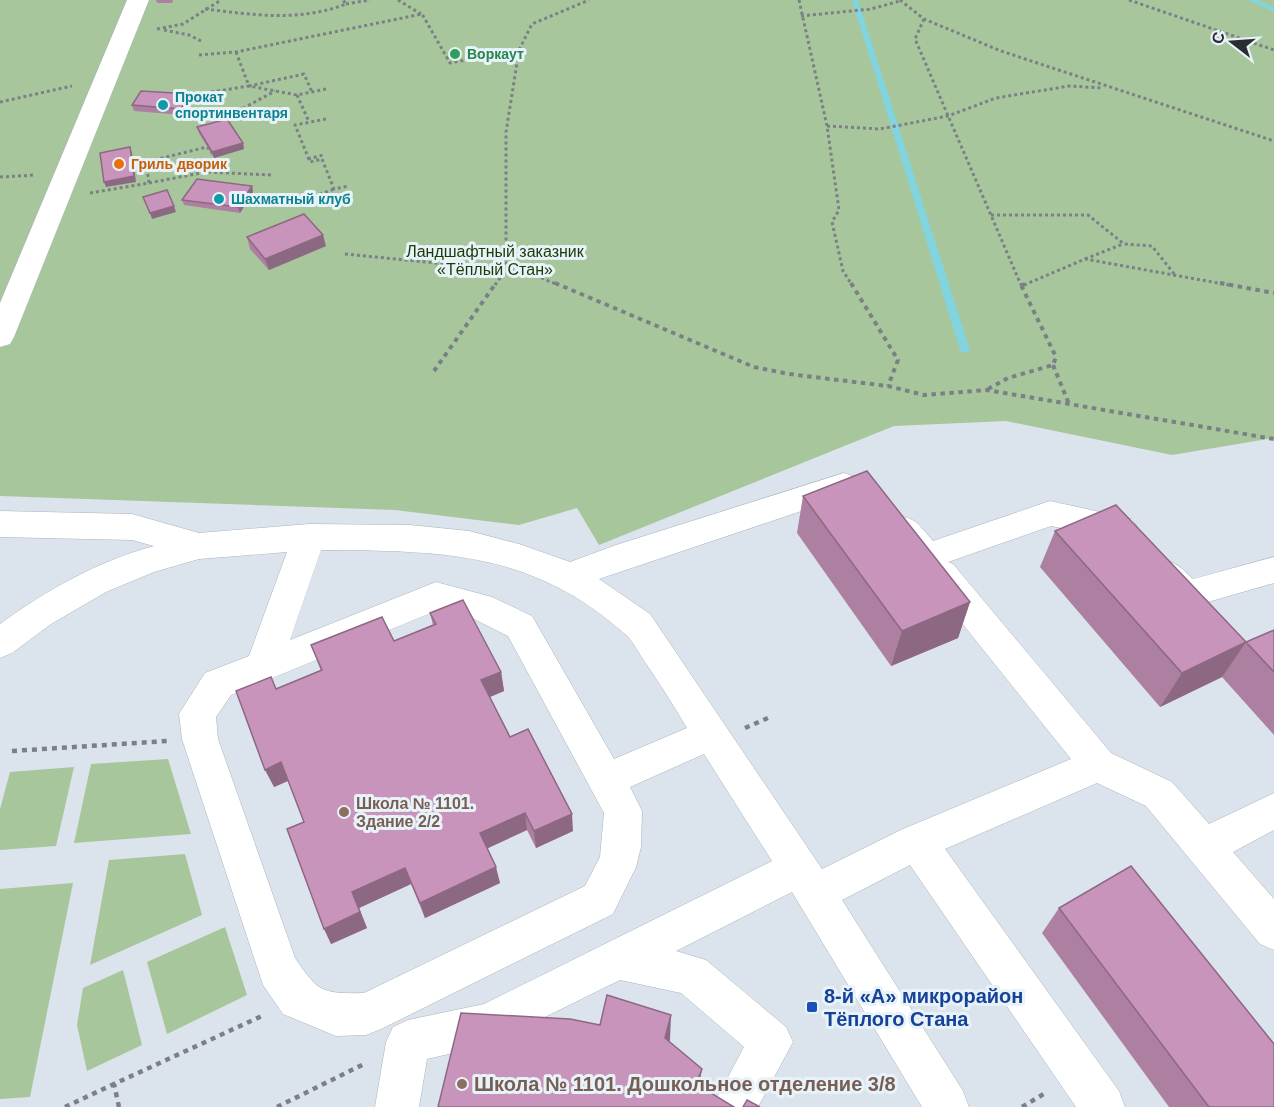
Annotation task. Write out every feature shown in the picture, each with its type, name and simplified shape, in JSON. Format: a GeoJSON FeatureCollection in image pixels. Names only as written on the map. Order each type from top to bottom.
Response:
{"type":"FeatureCollection","features":[{"type":"Feature","properties":{"kind":"street"},"geometry":{"type":"LineString","coordinates":[[0,337],[135,8]]}},
{"type":"Feature","properties":{"kind":"street"},"geometry":{"type":"LineString","coordinates":[[570,576],[616,558],[858,480],[927,556],[1098,765],[1159,794],[1274,930]]}},
{"type":"Feature","properties":{"kind":"street"},"geometry":{"type":"LineString","coordinates":[[927,556],[1050,513],[1121,528],[1187,594],[1274,570]]}},
{"type":"Feature","properties":{"kind":"street"},"geometry":{"type":"LineString","coordinates":[[0,524],[132,527],[199,546]]}},
{"type":"Feature","properties":{"kind":"street"},"geometry":{"type":"LineString","coordinates":[[264,664],[309,537]]}},
{"type":"Feature","properties":{"kind":"street"},"geometry":{"type":"LineString","coordinates":[[0,643],[39,614],[94,582],[146,561],[199,546],[309,537],[410,538],[470,544],[519,557],[570,576],[638,624],[728,731],[807,880],[947,1107]]}},
{"type":"Feature","properties":{"kind":"street"},"geometry":{"type":"LineString","coordinates":[[436,596],[468,600],[498,612],[520,626],[623,811],[624,843],[614,875],[599,900],[366,1014],[336,1015],[298,999],[279,970],[200,739],[197,714],[218,684],[436,596]]}},
{"type":"Feature","properties":{"kind":"street"},"geometry":{"type":"LineString","coordinates":[[605,780],[728,731]]}},
{"type":"Feature","properties":{"kind":"street"},"geometry":{"type":"LineString","coordinates":[[397,1107],[408,1042],[488,1024],[619,959],[807,880],[916,842],[1098,765]]}},
{"type":"Feature","properties":{"kind":"street"},"geometry":{"type":"LineString","coordinates":[[1203,847],[1274,812]]}},
{"type":"Feature","properties":{"kind":"street"},"geometry":{"type":"LineString","coordinates":[[916,842],[1103,1107]]}},
{"type":"Feature","properties":{"kind":"street"},"geometry":{"type":"LineString","coordinates":[[619,959],[691,975],[771,1042],[734,1107]]}},
{"type":"Feature","properties":{"kind":"path"},"geometry":{"type":"LineString","coordinates":[[123,40],[144,32],[186,23],[221,0]]}},
{"type":"Feature","properties":{"kind":"path"},"geometry":{"type":"LineString","coordinates":[[343,0],[346,4]]}},
{"type":"Feature","properties":{"kind":"path"},"geometry":{"type":"LineString","coordinates":[[205,9],[283,18],[309,17],[326,14],[346,4],[370,0]]}},
{"type":"Feature","properties":{"kind":"path"},"geometry":{"type":"LineString","coordinates":[[398,0],[422,14],[450,63],[519,50]]}},
{"type":"Feature","properties":{"kind":"path"},"geometry":{"type":"LineString","coordinates":[[434,371],[506,270],[506,132],[519,50],[532,24],[589,0]]}},
{"type":"Feature","properties":{"kind":"path"},"geometry":{"type":"LineString","coordinates":[[799,0],[827,126],[839,210],[832,222],[834,234],[843,271],[898,360],[888,386]]}},
{"type":"Feature","properties":{"kind":"path"},"geometry":{"type":"LineString","coordinates":[[1129,0],[1274,51]]}},
{"type":"Feature","properties":{"kind":"path"},"geometry":{"type":"LineString","coordinates":[[801,16],[871,9],[900,1],[924,19],[1001,51],[1274,141]]}},
{"type":"Feature","properties":{"kind":"path"},"geometry":{"type":"LineString","coordinates":[[135,8],[148,28],[189,35],[201,41]]}},
{"type":"Feature","properties":{"kind":"path"},"geometry":{"type":"LineString","coordinates":[[199,55],[236,52],[422,14]]}},
{"type":"Feature","properties":{"kind":"path"},"geometry":{"type":"LineString","coordinates":[[924,19],[915,39],[1021,286],[1056,357],[1053,366],[1069,404]]}},
{"type":"Feature","properties":{"kind":"path"},"geometry":{"type":"LineString","coordinates":[[236,52],[249,86]]}},
{"type":"Feature","properties":{"kind":"path"},"geometry":{"type":"LineString","coordinates":[[211,92],[304,74],[312,92]]}},
{"type":"Feature","properties":{"kind":"path"},"geometry":{"type":"LineString","coordinates":[[0,102],[107,78]]}},
{"type":"Feature","properties":{"kind":"path"},"geometry":{"type":"LineString","coordinates":[[249,86],[297,95],[326,89]]}},
{"type":"Feature","properties":{"kind":"path"},"geometry":{"type":"LineString","coordinates":[[827,126],[880,129],[948,116],[996,98],[1069,86],[1110,88]]}},
{"type":"Feature","properties":{"kind":"path"},"geometry":{"type":"LineString","coordinates":[[227,117],[276,91]]}},
{"type":"Feature","properties":{"kind":"path"},"geometry":{"type":"LineString","coordinates":[[297,95],[309,122]]}},
{"type":"Feature","properties":{"kind":"path"},"geometry":{"type":"LineString","coordinates":[[326,119],[295,125],[308,159],[310,162],[322,159],[334,189]]}},
{"type":"Feature","properties":{"kind":"path"},"geometry":{"type":"LineString","coordinates":[[135,171],[146,165],[146,162],[207,147],[212,154],[220,150]]}},
{"type":"Feature","properties":{"kind":"path"},"geometry":{"type":"LineString","coordinates":[[308,159],[323,155]]}},
{"type":"Feature","properties":{"kind":"path"},"geometry":{"type":"LineString","coordinates":[[146,165],[149,183]]}},
{"type":"Feature","properties":{"kind":"path"},"geometry":{"type":"LineString","coordinates":[[56,197],[108,191],[206,172],[271,175]]}},
{"type":"Feature","properties":{"kind":"path"},"geometry":{"type":"LineString","coordinates":[[297,203],[334,189],[349,186]]}},
{"type":"Feature","properties":{"kind":"path"},"geometry":{"type":"LineString","coordinates":[[991,215],[1088,214],[1124,244]]}},
{"type":"Feature","properties":{"kind":"path"},"geometry":{"type":"LineString","coordinates":[[1021,286],[1124,244],[1152,246],[1176,276]]}},
{"type":"Feature","properties":{"kind":"path"},"geometry":{"type":"LineString","coordinates":[[345,254],[535,275],[754,367],[789,374],[888,386],[924,395],[987,390],[1274,439]]}},
{"type":"Feature","properties":{"kind":"path"},"geometry":{"type":"LineString","coordinates":[[1085,260],[1274,293]]}},
{"type":"Feature","properties":{"kind":"path"},"geometry":{"type":"LineString","coordinates":[[987,390],[1008,378],[1053,366]]}},
{"type":"Feature","properties":{"kind":"path"},"geometry":{"type":"LineString","coordinates":[[728,731],[768,718]]}},
{"type":"Feature","properties":{"kind":"path"},"geometry":{"type":"LineString","coordinates":[[12,751],[200,739]]}},
{"type":"Feature","properties":{"kind":"path"},"geometry":{"type":"LineString","coordinates":[[65,1107],[298,999]]}},
{"type":"Feature","properties":{"kind":"path"},"geometry":{"type":"LineString","coordinates":[[277,1107],[408,1042]]}},
{"type":"Feature","properties":{"kind":"path"},"geometry":{"type":"LineString","coordinates":[[114,1084],[119,1107]]}},
{"type":"Feature","properties":{"kind":"green space","name":"Ландшафтный заказник «Тёплый Стан»"},"geometry":{"type":"Polygon","coordinates":[[[0,0],[1274,0],[1274,438],[1172,455],[1006,421],[894,426],[599,545],[577,508],[519,525],[395,510],[0,496],[0,0]]]}},
{"type":"Feature","properties":{"kind":"green space"},"geometry":{"type":"Polygon","coordinates":[[[168,759],[191,834],[74,843],[91,764],[168,759]]]}},
{"type":"Feature","properties":{"kind":"green space"},"geometry":{"type":"Polygon","coordinates":[[[74,767],[56,846],[0,850],[0,809],[10,772],[74,767]]]}},
{"type":"Feature","properties":{"kind":"green space"},"geometry":{"type":"Polygon","coordinates":[[[185,854],[202,915],[90,965],[109,860],[185,854]]]}},
{"type":"Feature","properties":{"kind":"green space"},"geometry":{"type":"Polygon","coordinates":[[[73,883],[30,1097],[0,1099],[0,889],[73,883]]]}},
{"type":"Feature","properties":{"kind":"green space"},"geometry":{"type":"Polygon","coordinates":[[[225,927],[247,995],[167,1034],[147,962],[225,927]]]}},
{"type":"Feature","properties":{"kind":"green space"},"geometry":{"type":"Polygon","coordinates":[[[123,970],[142,1045],[87,1071],[77,1025],[83,988],[123,970]]]}},
{"type":"Feature","properties":{"kind":"building"},"geometry":{"type":"Polygon","coordinates":[[[141,91],[190,94],[181,109],[132,105],[141,91]]]}},
{"type":"Feature","properties":{"kind":"building"},"geometry":{"type":"Polygon","coordinates":[[[227,119],[243,143],[212,152],[197,127],[227,119]]]}},
{"type":"Feature","properties":{"kind":"building","name":"Гриль дворик"},"geometry":{"type":"Polygon","coordinates":[[[130,147],[134,176],[104,182],[100,153],[130,147]]]}},
{"type":"Feature","properties":{"kind":"building","name":"Шахматный клуб"},"geometry":{"type":"Polygon","coordinates":[[[197,179],[252,186],[238,207],[182,200],[197,179]]]}},
{"type":"Feature","properties":{"kind":"building"},"geometry":{"type":"Polygon","coordinates":[[[167,190],[174,206],[150,213],[143,197],[167,190]]]}},
{"type":"Feature","properties":{"kind":"building"},"geometry":{"type":"Polygon","coordinates":[[[304,214],[323,235],[265,259],[247,237],[304,214]]]}},
{"type":"Feature","properties":{"kind":"building"},"geometry":{"type":"Polygon","coordinates":[[[867,471],[970,602],[902,631],[803,496],[867,471]]]}},
{"type":"Feature","properties":{"kind":"building"},"geometry":{"type":"Polygon","coordinates":[[[1116,505],[1246,642],[1182,673],[1055,531],[1116,505]]]}},
{"type":"Feature","properties":{"kind":"building"},"geometry":{"type":"Polygon","coordinates":[[[463,600],[501,672],[481,680],[510,737],[528,729],[572,814],[534,831],[525,813],[480,833],[496,867],[420,903],[405,868],[352,892],[360,912],[324,929],[287,829],[304,822],[281,762],[265,770],[236,691],[271,677],[276,689],[322,670],[311,645],[382,617],[394,641],[436,624],[430,613],[463,600]]]}},
{"type":"Feature","properties":{"kind":"building"},"geometry":{"type":"Polygon","coordinates":[[[1274,630],[1274,672],[1246,642],[1274,630]]]}},
{"type":"Feature","properties":{"kind":"building"},"geometry":{"type":"Polygon","coordinates":[[[1131,866],[1274,1044],[1274,1107],[1209,1107],[1059,908],[1131,866]]]}},
{"type":"Feature","properties":{"kind":"building"},"geometry":{"type":"Polygon","coordinates":[[[607,995],[671,1015],[665,1038],[702,1069],[696,1084],[734,1107],[438,1107],[461,1013],[570,1019],[600,1025],[607,995]]]}},
{"type":"Feature","properties":{"kind":"building"},"geometry":{"type":"Polygon","coordinates":[[[747,1100],[760,1107],[743,1107],[747,1100]]]}},
{"type":"Feature","properties":{"kind":"waterway"},"geometry":{"type":"LineString","coordinates":[[855,0],[965,350]]}},
{"type":"Feature","properties":{"kind":"waterway"},"geometry":{"type":"LineString","coordinates":[[1251,0],[1274,10]]}},
{"type":"Feature","properties":{"kind":"place","name":"Воркаут"},"geometry":{"type":"Point","coordinates":[455,54]}},
{"type":"Feature","properties":{"kind":"place","name":"Прокат спортинвентаря"},"geometry":{"type":"Point","coordinates":[163,105]}},
{"type":"Feature","properties":{"kind":"place","name":"Гриль дворик"},"geometry":{"type":"Point","coordinates":[119,164]}},
{"type":"Feature","properties":{"kind":"place","name":"Шахматный клуб"},"geometry":{"type":"Point","coordinates":[219,199]}},
{"type":"Feature","properties":{"kind":"place","name":"Школа № 1101. Здание 2/2"},"geometry":{"type":"Point","coordinates":[344,812]}},
{"type":"Feature","properties":{"kind":"place","name":"8-й «А» микрорайон Тёплого Стана"},"geometry":{"type":"Point","coordinates":[812,1007]}},
{"type":"Feature","properties":{"kind":"place","name":"Школа № 1101. Дошкольное отделение 3/8"},"geometry":{"type":"Point","coordinates":[462,1084]}}]}
